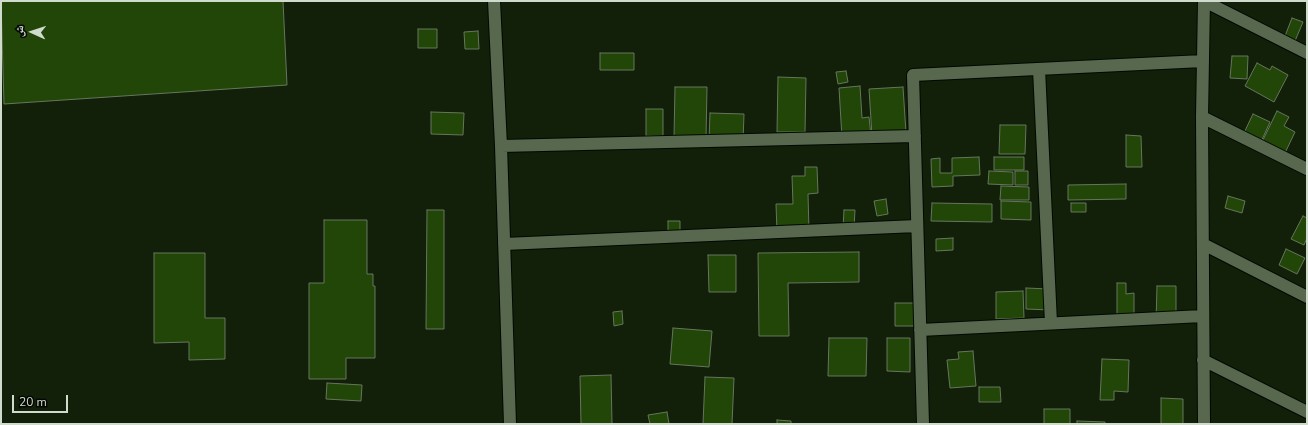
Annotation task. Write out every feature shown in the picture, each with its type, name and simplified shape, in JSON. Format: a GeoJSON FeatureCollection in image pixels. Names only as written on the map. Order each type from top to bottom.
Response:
{"type":"FeatureCollection","features":[{"type":"Feature","properties":{"kind":"street"},"geometry":{"type":"LineString","coordinates":[[494,1],[510,424]]}},
{"type":"Feature","properties":{"kind":"street"},"geometry":{"type":"LineString","coordinates":[[1204,424],[1202,117],[1204,1],[1307,53]]}},
{"type":"Feature","properties":{"kind":"street"},"geometry":{"type":"LineString","coordinates":[[923,424],[913,75],[1203,61]]}},
{"type":"Feature","properties":{"kind":"street"},"geometry":{"type":"LineString","coordinates":[[1039,69],[1051,323]]}},
{"type":"Feature","properties":{"kind":"street"},"geometry":{"type":"LineString","coordinates":[[1202,117],[1307,169]]}},
{"type":"Feature","properties":{"kind":"street"},"geometry":{"type":"LineString","coordinates":[[500,146],[915,136]]}},
{"type":"Feature","properties":{"kind":"street"},"geometry":{"type":"LineString","coordinates":[[504,244],[917,226]]}},
{"type":"Feature","properties":{"kind":"street"},"geometry":{"type":"LineString","coordinates":[[1203,244],[1307,297]]}},
{"type":"Feature","properties":{"kind":"street"},"geometry":{"type":"LineString","coordinates":[[920,330],[1203,316]]}},
{"type":"Feature","properties":{"kind":"street"},"geometry":{"type":"LineString","coordinates":[[1203,360],[1307,412]]}},
{"type":"Feature","properties":{"kind":"building"},"geometry":{"type":"Polygon","coordinates":[[[1,1],[283,1],[287,85],[4,104],[1,1]]]}},
{"type":"Feature","properties":{"kind":"building"},"geometry":{"type":"Polygon","coordinates":[[[1292,18],[1303,22],[1295,41],[1285,36],[1292,18]]]}},
{"type":"Feature","properties":{"kind":"building"},"geometry":{"type":"Polygon","coordinates":[[[418,29],[437,29],[437,48],[418,48],[418,29]]]}},
{"type":"Feature","properties":{"kind":"building"},"geometry":{"type":"Polygon","coordinates":[[[478,31],[479,49],[465,49],[464,32],[478,31]]]}},
{"type":"Feature","properties":{"kind":"building"},"geometry":{"type":"Polygon","coordinates":[[[600,53],[634,53],[634,70],[600,70],[600,53]]]}},
{"type":"Feature","properties":{"kind":"building"},"geometry":{"type":"Polygon","coordinates":[[[1232,56],[1248,56],[1247,79],[1230,78],[1232,56]]]}},
{"type":"Feature","properties":{"kind":"building"},"geometry":{"type":"Polygon","coordinates":[[[1257,63],[1270,70],[1272,66],[1288,75],[1274,102],[1245,86],[1257,63]]]}},
{"type":"Feature","properties":{"kind":"building"},"geometry":{"type":"Polygon","coordinates":[[[846,71],[848,82],[838,84],[836,72],[846,71]]]}},
{"type":"Feature","properties":{"kind":"building"},"geometry":{"type":"Polygon","coordinates":[[[778,77],[806,78],[805,132],[777,132],[778,77]]]}},
{"type":"Feature","properties":{"kind":"building"},"geometry":{"type":"Polygon","coordinates":[[[860,86],[862,118],[869,117],[871,136],[842,138],[839,88],[860,86]]]}},
{"type":"Feature","properties":{"kind":"building"},"geometry":{"type":"Polygon","coordinates":[[[675,87],[707,87],[706,138],[674,138],[675,87]]]}},
{"type":"Feature","properties":{"kind":"building"},"geometry":{"type":"Polygon","coordinates":[[[903,87],[906,133],[872,136],[869,89],[903,87]]]}},
{"type":"Feature","properties":{"kind":"building"},"geometry":{"type":"Polygon","coordinates":[[[646,109],[663,109],[663,136],[646,136],[646,109]]]}},
{"type":"Feature","properties":{"kind":"building"},"geometry":{"type":"Polygon","coordinates":[[[1277,111],[1289,117],[1284,126],[1295,132],[1285,153],[1262,142],[1277,111]]]}},
{"type":"Feature","properties":{"kind":"building"},"geometry":{"type":"Polygon","coordinates":[[[431,112],[464,113],[463,135],[431,134],[431,112]]]}},
{"type":"Feature","properties":{"kind":"building"},"geometry":{"type":"Polygon","coordinates":[[[710,113],[744,114],[743,142],[709,141],[710,113]]]}},
{"type":"Feature","properties":{"kind":"building"},"geometry":{"type":"Polygon","coordinates":[[[1253,114],[1270,122],[1260,144],[1242,137],[1253,114]]]}},
{"type":"Feature","properties":{"kind":"building"},"geometry":{"type":"Polygon","coordinates":[[[1000,125],[1026,125],[1025,154],[999,154],[1000,125]]]}},
{"type":"Feature","properties":{"kind":"building"},"geometry":{"type":"Polygon","coordinates":[[[1126,135],[1141,136],[1142,167],[1126,167],[1126,135]]]}},
{"type":"Feature","properties":{"kind":"building"},"geometry":{"type":"Polygon","coordinates":[[[979,157],[980,175],[953,176],[953,186],[932,187],[931,159],[940,158],[940,173],[952,173],[952,158],[979,157]]]}},
{"type":"Feature","properties":{"kind":"building"},"geometry":{"type":"Polygon","coordinates":[[[994,157],[1024,157],[1024,170],[994,170],[994,157]]]}},
{"type":"Feature","properties":{"kind":"building"},"geometry":{"type":"Polygon","coordinates":[[[805,167],[817,167],[818,193],[808,194],[809,231],[777,232],[776,204],[793,204],[792,176],[805,176],[805,167]]]}},
{"type":"Feature","properties":{"kind":"building"},"geometry":{"type":"Polygon","coordinates":[[[989,171],[1013,172],[1013,185],[988,184],[989,171]]]}},
{"type":"Feature","properties":{"kind":"building"},"geometry":{"type":"Polygon","coordinates":[[[1015,171],[1028,171],[1028,185],[1015,185],[1015,171]]]}},
{"type":"Feature","properties":{"kind":"building"},"geometry":{"type":"Polygon","coordinates":[[[1126,184],[1126,199],[1068,200],[1068,185],[1126,184]]]}},
{"type":"Feature","properties":{"kind":"building"},"geometry":{"type":"Polygon","coordinates":[[[1001,186],[1029,187],[1029,200],[1000,200],[1001,186]]]}},
{"type":"Feature","properties":{"kind":"building"},"geometry":{"type":"Polygon","coordinates":[[[1228,196],[1245,201],[1242,213],[1225,208],[1228,196]]]}},
{"type":"Feature","properties":{"kind":"building"},"geometry":{"type":"Polygon","coordinates":[[[886,199],[888,214],[877,216],[874,201],[886,199]]]}},
{"type":"Feature","properties":{"kind":"building"},"geometry":{"type":"Polygon","coordinates":[[[1001,201],[1031,202],[1031,220],[1001,219],[1001,201]]]}},
{"type":"Feature","properties":{"kind":"building"},"geometry":{"type":"Polygon","coordinates":[[[932,203],[992,204],[992,222],[931,221],[932,203]]]}},
{"type":"Feature","properties":{"kind":"building"},"geometry":{"type":"Polygon","coordinates":[[[1071,203],[1086,203],[1086,212],[1071,212],[1071,203]]]}},
{"type":"Feature","properties":{"kind":"building"},"geometry":{"type":"Polygon","coordinates":[[[427,210],[444,210],[444,329],[426,329],[427,210]]]}},
{"type":"Feature","properties":{"kind":"building"},"geometry":{"type":"Polygon","coordinates":[[[844,210],[855,210],[854,228],[843,228],[844,210]]]}},
{"type":"Feature","properties":{"kind":"building"},"geometry":{"type":"Polygon","coordinates":[[[1303,216],[1307,218],[1307,238],[1304,245],[1291,239],[1303,216]]]}},
{"type":"Feature","properties":{"kind":"building"},"geometry":{"type":"Polygon","coordinates":[[[324,220],[367,220],[367,274],[373,274],[373,286],[375,286],[375,358],[346,358],[346,379],[309,379],[309,283],[324,283],[324,220]]]}},
{"type":"Feature","properties":{"kind":"building"},"geometry":{"type":"Polygon","coordinates":[[[668,221],[680,221],[680,234],[668,234],[668,221]]]}},
{"type":"Feature","properties":{"kind":"building"},"geometry":{"type":"Polygon","coordinates":[[[953,238],[953,250],[936,251],[936,239],[953,238]]]}},
{"type":"Feature","properties":{"kind":"building"},"geometry":{"type":"Polygon","coordinates":[[[1286,249],[1305,258],[1297,274],[1279,265],[1286,249]]]}},
{"type":"Feature","properties":{"kind":"building"},"geometry":{"type":"Polygon","coordinates":[[[859,252],[859,282],[788,283],[789,336],[759,336],[758,253],[859,252]]]}},
{"type":"Feature","properties":{"kind":"building"},"geometry":{"type":"Polygon","coordinates":[[[154,253],[205,253],[205,318],[225,318],[225,359],[189,360],[189,342],[154,343],[154,253]]]}},
{"type":"Feature","properties":{"kind":"building"},"geometry":{"type":"Polygon","coordinates":[[[708,255],[736,255],[736,292],[709,292],[708,255]]]}},
{"type":"Feature","properties":{"kind":"building"},"geometry":{"type":"Polygon","coordinates":[[[1117,283],[1126,283],[1126,294],[1134,293],[1134,319],[1117,319],[1117,283]]]}},
{"type":"Feature","properties":{"kind":"building"},"geometry":{"type":"Polygon","coordinates":[[[1157,286],[1176,286],[1176,322],[1156,322],[1157,286]]]}},
{"type":"Feature","properties":{"kind":"building"},"geometry":{"type":"Polygon","coordinates":[[[1026,288],[1049,289],[1050,310],[1026,309],[1026,288]]]}},
{"type":"Feature","properties":{"kind":"building"},"geometry":{"type":"Polygon","coordinates":[[[1023,291],[1024,318],[996,319],[996,292],[1023,291]]]}},
{"type":"Feature","properties":{"kind":"building"},"geometry":{"type":"Polygon","coordinates":[[[895,303],[914,303],[914,326],[895,326],[895,303]]]}},
{"type":"Feature","properties":{"kind":"building"},"geometry":{"type":"Polygon","coordinates":[[[622,311],[623,324],[614,326],[613,312],[622,311]]]}},
{"type":"Feature","properties":{"kind":"building"},"geometry":{"type":"Polygon","coordinates":[[[673,328],[712,331],[709,367],[670,364],[673,328]]]}},
{"type":"Feature","properties":{"kind":"building"},"geometry":{"type":"Polygon","coordinates":[[[829,338],[867,338],[866,376],[828,376],[829,338]]]}},
{"type":"Feature","properties":{"kind":"building"},"geometry":{"type":"Polygon","coordinates":[[[887,338],[910,338],[910,372],[887,371],[887,338]]]}},
{"type":"Feature","properties":{"kind":"building"},"geometry":{"type":"Polygon","coordinates":[[[973,351],[976,386],[950,388],[947,360],[959,359],[958,352],[973,351]]]}},
{"type":"Feature","properties":{"kind":"building"},"geometry":{"type":"Polygon","coordinates":[[[1102,359],[1129,360],[1128,392],[1114,391],[1114,400],[1100,400],[1102,359]]]}},
{"type":"Feature","properties":{"kind":"building"},"geometry":{"type":"Polygon","coordinates":[[[611,375],[612,424],[581,424],[580,376],[611,375]]]}},
{"type":"Feature","properties":{"kind":"building"},"geometry":{"type":"Polygon","coordinates":[[[705,377],[734,378],[732,424],[703,424],[705,377]]]}},
{"type":"Feature","properties":{"kind":"building"},"geometry":{"type":"Polygon","coordinates":[[[327,383],[362,385],[361,401],[326,399],[327,383]]]}},
{"type":"Feature","properties":{"kind":"building"},"geometry":{"type":"Polygon","coordinates":[[[979,387],[1000,387],[1001,402],[979,402],[979,387]]]}},
{"type":"Feature","properties":{"kind":"building"},"geometry":{"type":"Polygon","coordinates":[[[1161,398],[1183,399],[1183,424],[1161,424],[1161,398]]]}},
{"type":"Feature","properties":{"kind":"building"},"geometry":{"type":"Polygon","coordinates":[[[1044,409],[1070,409],[1070,424],[1044,424],[1044,409]]]}},
{"type":"Feature","properties":{"kind":"building"},"geometry":{"type":"Polygon","coordinates":[[[667,412],[669,424],[650,424],[648,415],[667,412]]]}},
{"type":"Feature","properties":{"kind":"building"},"geometry":{"type":"Polygon","coordinates":[[[777,420],[791,421],[791,424],[777,424],[777,420]]]}},
{"type":"Feature","properties":{"kind":"building"},"geometry":{"type":"Polygon","coordinates":[[[1077,421],[1105,422],[1105,424],[1077,424],[1077,421]]]}}]}
